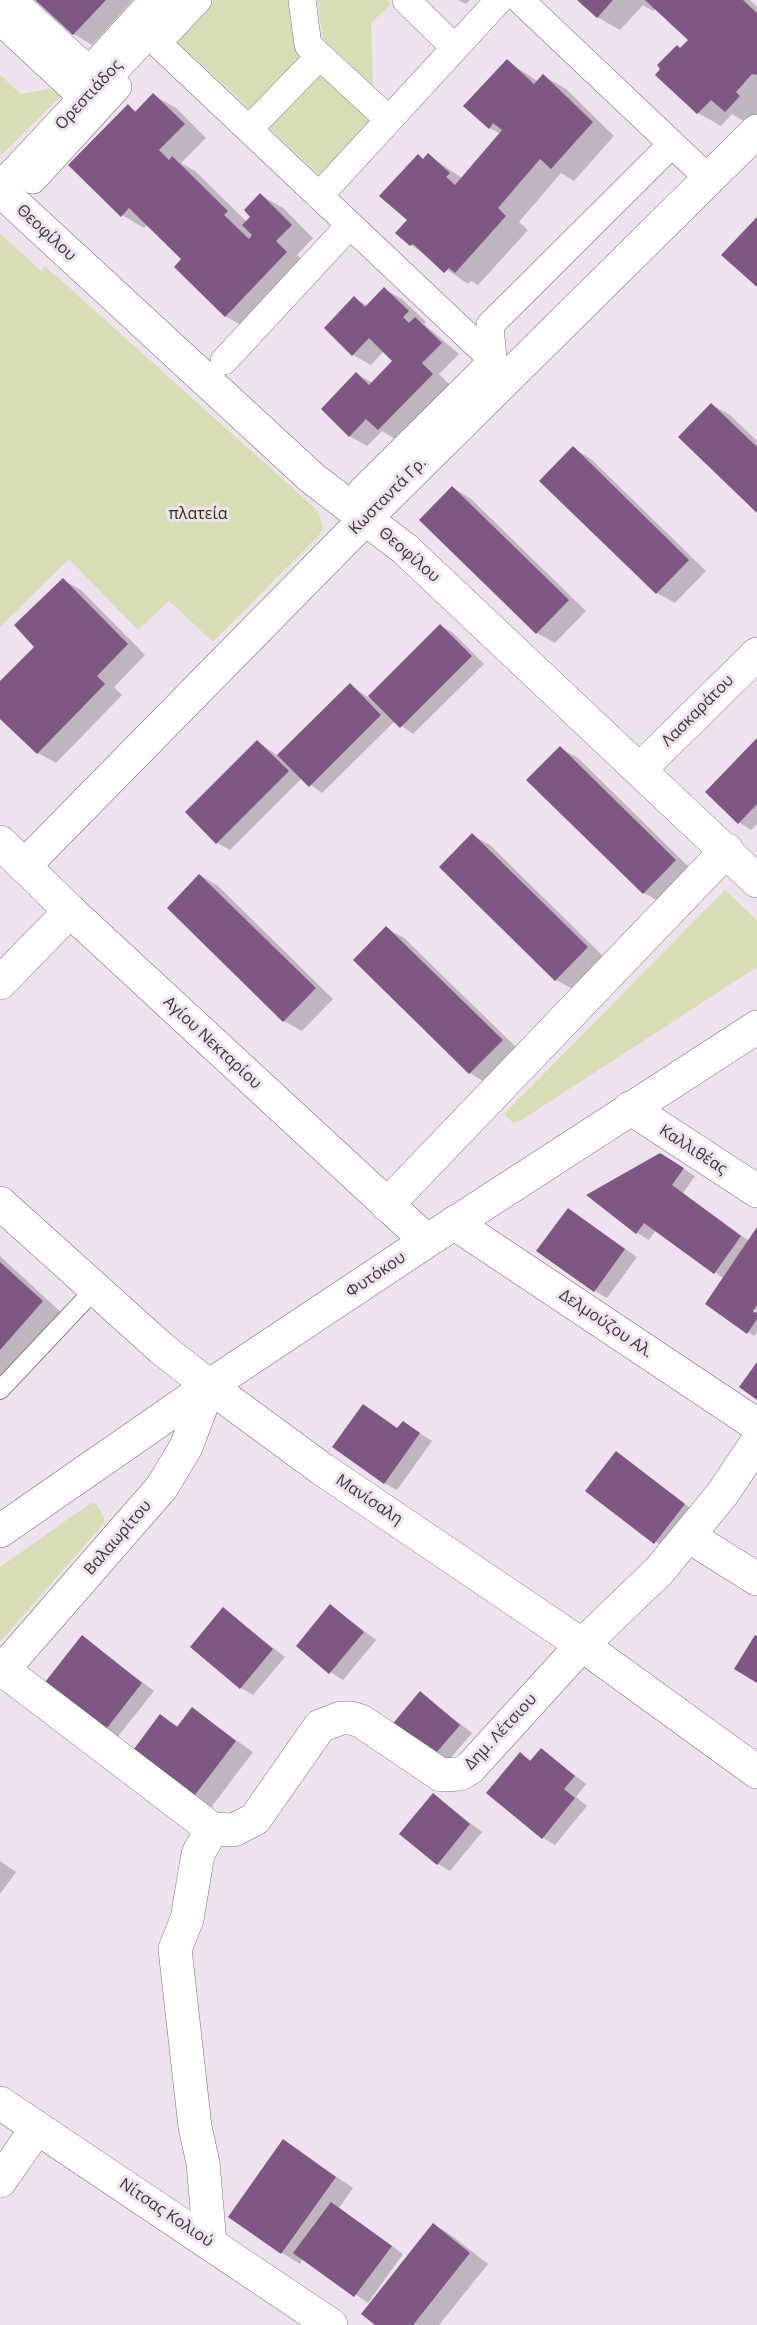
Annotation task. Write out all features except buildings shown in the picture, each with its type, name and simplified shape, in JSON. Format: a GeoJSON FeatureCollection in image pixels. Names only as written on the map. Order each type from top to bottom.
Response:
{"type":"FeatureCollection","features":[{"type":"Feature","properties":{"kind":"street"},"geometry":{"type":"LineString","coordinates":[[13,0],[89,70],[198,0]]}},
{"type":"Feature","properties":{"kind":"street"},"geometry":{"type":"LineString","coordinates":[[33,180],[146,33],[153,0]]}},
{"type":"Feature","properties":{"kind":"street","name":"Ορεστιάδος"},"geometry":{"type":"LineString","coordinates":[[0,190],[177,0]]}},
{"type":"Feature","properties":{"kind":"street"},"geometry":{"type":"LineString","coordinates":[[302,0],[308,45],[389,120]]}},
{"type":"Feature","properties":{"kind":"street"},"geometry":{"type":"LineString","coordinates":[[406,0],[455,48]]}},
{"type":"Feature","properties":{"kind":"street"},"geometry":{"type":"LineString","coordinates":[[319,196],[499,0]]}},
{"type":"Feature","properties":{"kind":"street"},"geometry":{"type":"LineString","coordinates":[[520,0],[708,178]]}},
{"type":"Feature","properties":{"kind":"street"},"geometry":{"type":"LineString","coordinates":[[0,17],[87,98]]}},
{"type":"Feature","properties":{"kind":"street"},"geometry":{"type":"LineString","coordinates":[[146,33],[493,360]]}},
{"type":"Feature","properties":{"kind":"street"},"geometry":{"type":"LineString","coordinates":[[249,129],[320,56]]}},
{"type":"Feature","properties":{"kind":"street","name":"Κωσταντά Γρ."},"geometry":{"type":"LineString","coordinates":[[24,866],[364,504],[757,131]]}},
{"type":"Feature","properties":{"kind":"street"},"geometry":{"type":"LineString","coordinates":[[364,504],[493,360],[490,325],[672,144]]}},
{"type":"Feature","properties":{"kind":"street","name":"Θεοφίλου"},"geometry":{"type":"LineString","coordinates":[[0,190],[312,478],[364,504],[405,549],[640,769],[747,865]]}},
{"type":"Feature","properties":{"kind":"street"},"geometry":{"type":"LineString","coordinates":[[224,361],[350,225]]}},
{"type":"Feature","properties":{"kind":"street","name":"Λασκαράτου"},"geometry":{"type":"LineString","coordinates":[[640,769],[757,654]]}},
{"type":"Feature","properties":{"kind":"street","name":"Αγίου Νεκταρίου"},"geometry":{"type":"LineString","coordinates":[[0,842],[70,911],[427,1241]]}},
{"type":"Feature","properties":{"kind":"street"},"geometry":{"type":"LineString","coordinates":[[387,1205],[747,865]]}},
{"type":"Feature","properties":{"kind":"street"},"geometry":{"type":"LineString","coordinates":[[0,983],[70,911]]}},
{"type":"Feature","properties":{"kind":"street","name":"Φυτόκου"},"geometry":{"type":"LineString","coordinates":[[0,1531],[209,1386],[454,1223],[757,1027]]}},
{"type":"Feature","properties":{"kind":"street","name":"Καλλιθέας"},"geometry":{"type":"LineString","coordinates":[[630,1108],[757,1191]]}},
{"type":"Feature","properties":{"kind":"street","name":"Μανίσαλη"},"geometry":{"type":"LineString","coordinates":[[0,1203],[161,1348],[209,1386],[322,1468],[582,1645],[737,1760],[757,1772]]}},
{"type":"Feature","properties":{"kind":"street","name":"Δελμούζου Αλ."},"geometry":{"type":"LineString","coordinates":[[454,1223],[757,1425]]}},
{"type":"Feature","properties":{"kind":"street","name":"Βαλαωρίτου"},"geometry":{"type":"LineString","coordinates":[[1,1672],[129,1513],[175,1467],[186,1447],[209,1386]]}},
{"type":"Feature","properties":{"kind":"street","name":"Δημ. Λέτσιου"},"geometry":{"type":"LineString","coordinates":[[212,1829],[234,1830],[255,1819],[321,1726],[341,1718],[351,1718],[361,1722],[441,1775],[460,1774],[470,1768],[582,1645],[659,1571],[690,1537],[736,1475],[757,1442]]}},
{"type":"Feature","properties":{"kind":"street"},"geometry":{"type":"LineString","coordinates":[[690,1537],[757,1579]]}},
{"type":"Feature","properties":{"kind":"street"},"geometry":{"type":"LineString","coordinates":[[1,1672],[212,1829],[198,1854],[187,1919],[175,1949],[195,2127],[203,2163],[210,2243]]}},
{"type":"Feature","properties":{"kind":"street","name":"Νίτσας Κολιού"},"geometry":{"type":"LineString","coordinates":[[0,2103],[331,2325]]}},
{"type":"Feature","properties":{"kind":"street"},"geometry":{"type":"LineString","coordinates":[[0,2181],[37,2128]]}},
{"type":"Feature","properties":{"kind":"lane"},"geometry":{"type":"LineString","coordinates":[[0,1390],[95,1290]]}},
{"type":"Feature","properties":{"kind":"green space"},"geometry":{"type":"Polygon","coordinates":[[[207,0],[291,0],[299,57],[250,109],[172,37],[207,0]]]}},
{"type":"Feature","properties":{"kind":"green space"},"geometry":{"type":"Polygon","coordinates":[[[317,0],[387,0],[391,4],[371,23],[373,86],[323,39],[317,0]]]}},
{"type":"Feature","properties":{"kind":"green space"},"geometry":{"type":"Polygon","coordinates":[[[322,72],[375,122],[323,178],[269,128],[322,72]]]}},
{"type":"Feature","properties":{"kind":"green space"},"geometry":{"type":"Polygon","coordinates":[[[0,75],[21,94],[54,88],[61,96],[2,155],[0,153],[0,75]]]}},
{"type":"Feature","properties":{"kind":"green space","name":"πλατεία"},"geometry":{"type":"Polygon","coordinates":[[[0,233],[41,271],[45,266],[318,511],[323,527],[320,534],[213,642],[169,601],[138,630],[69,559],[0,627],[0,233]]]}},
{"type":"Feature","properties":{"kind":"green space"},"geometry":{"type":"Polygon","coordinates":[[[725,890],[757,920],[757,967],[520,1121],[513,1123],[504,1114],[725,890]]]}},
{"type":"Feature","properties":{"kind":"green space"},"geometry":{"type":"Polygon","coordinates":[[[91,1503],[96,1504],[104,1517],[104,1523],[0,1642],[0,1567],[91,1503]]]}}]}
